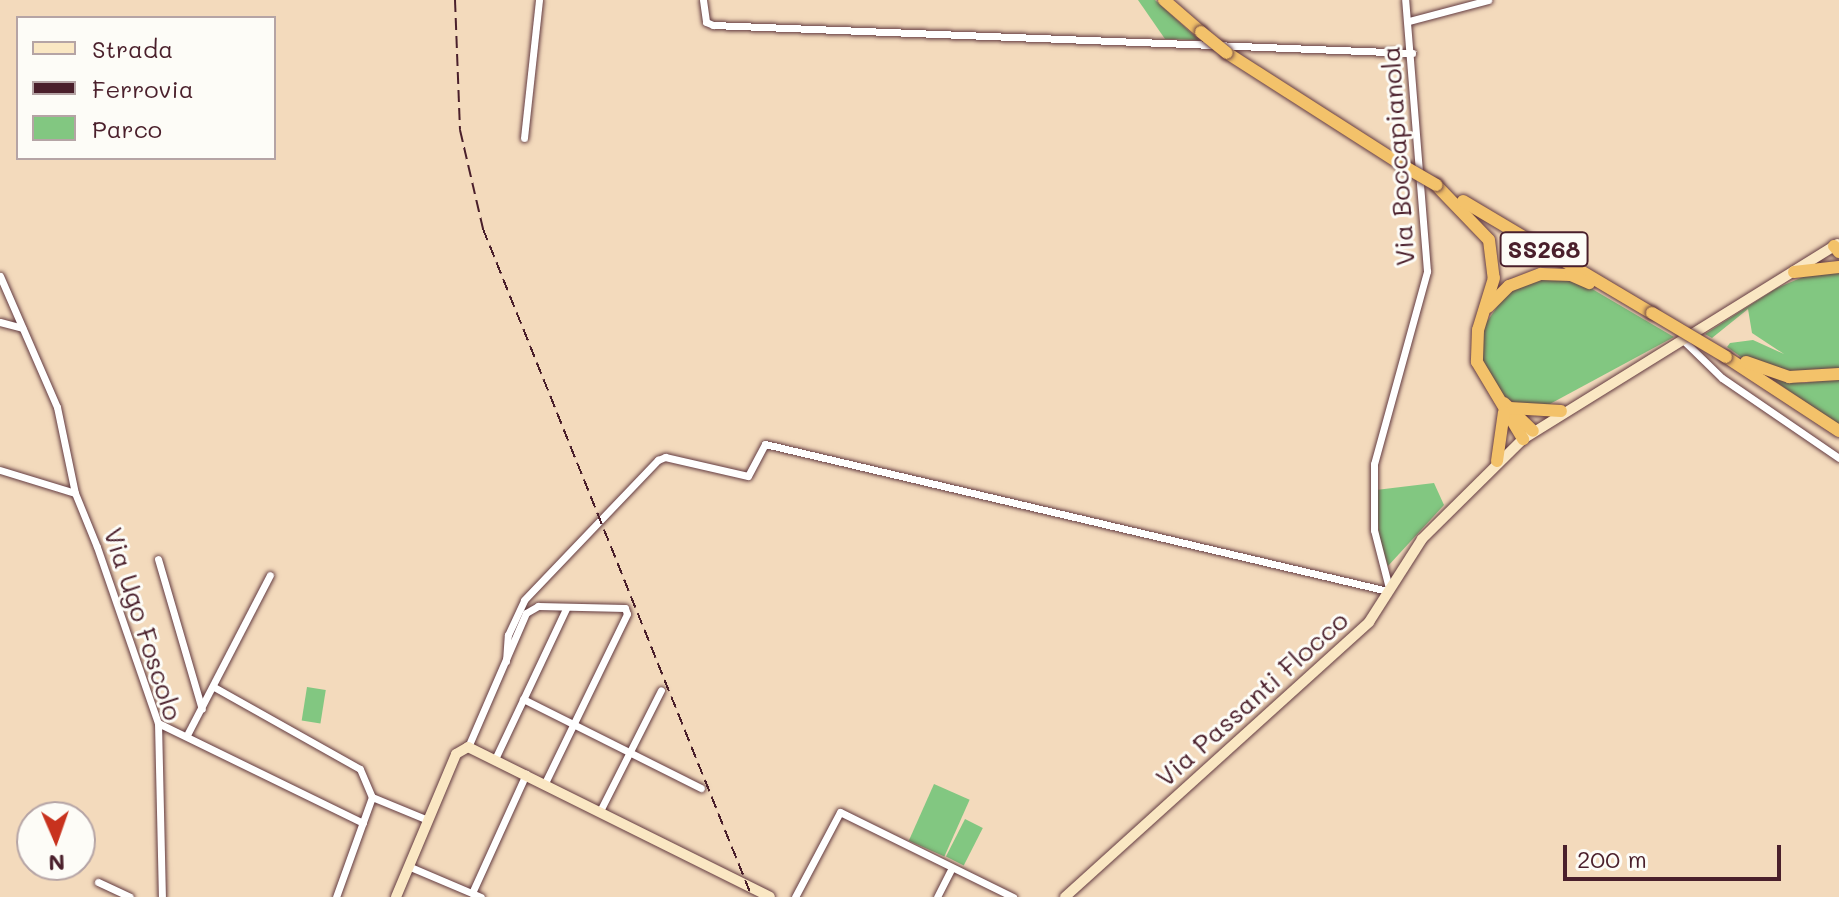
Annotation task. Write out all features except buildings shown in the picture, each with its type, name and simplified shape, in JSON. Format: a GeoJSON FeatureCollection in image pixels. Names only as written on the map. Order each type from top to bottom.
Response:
{"type":"FeatureCollection","features":[{"type":"Feature","properties":{"kind":"highway","name":"SS268"},"geometry":{"type":"LineString","coordinates":[[1164,0],[1227,53],[1407,168],[1726,357],[1839,431]]}},
{"type":"Feature","properties":{"kind":"highway"},"geometry":{"type":"LineString","coordinates":[[1436,185],[1489,240],[1494,278],[1478,330],[1477,362],[1494,396],[1528,435]]}},
{"type":"Feature","properties":{"kind":"highway"},"geometry":{"type":"LineString","coordinates":[[1794,272],[1839,267]]}},
{"type":"Feature","properties":{"kind":"highway"},"geometry":{"type":"LineString","coordinates":[[1486,309],[1523,279],[1556,273],[1652,313]]}},
{"type":"Feature","properties":{"kind":"highway"},"geometry":{"type":"LineString","coordinates":[[1726,357],[1789,377],[1839,374]]}},
{"type":"Feature","properties":{"kind":"highway"},"geometry":{"type":"LineString","coordinates":[[1507,410],[1561,411]]}},
{"type":"Feature","properties":{"kind":"highway"},"geometry":{"type":"LineString","coordinates":[[1497,461],[1507,410]]}},
{"type":"Feature","properties":{"kind":"main road","name":"Via Passanti Flocco"},"geometry":{"type":"LineString","coordinates":[[1065,897],[1360,631],[1422,539],[1497,461],[1561,411],[1837,247]]}},
{"type":"Feature","properties":{"kind":"main road"},"geometry":{"type":"LineString","coordinates":[[396,897],[456,754],[468,747],[601,809],[770,897]]}},
{"type":"Feature","properties":{"kind":"street"},"geometry":{"type":"LineString","coordinates":[[524,138],[539,0]]}},
{"type":"Feature","properties":{"kind":"street"},"geometry":{"type":"LineString","coordinates":[[703,0],[706,22],[713,25],[1412,53]]}},
{"type":"Feature","properties":{"kind":"street","name":"Via Boccapianola"},"geometry":{"type":"LineString","coordinates":[[1389,589],[1374,530],[1374,464],[1427,271],[1412,53],[1405,0]]}},
{"type":"Feature","properties":{"kind":"street"},"geometry":{"type":"LineString","coordinates":[[1409,21],[1488,0]]}},
{"type":"Feature","properties":{"kind":"street","name":"Via Ugo Foscolo"},"geometry":{"type":"LineString","coordinates":[[0,276],[57,407],[75,493],[158,723],[162,897]]}},
{"type":"Feature","properties":{"kind":"street"},"geometry":{"type":"LineString","coordinates":[[0,322],[22,328]]}},
{"type":"Feature","properties":{"kind":"street"},"geometry":{"type":"LineString","coordinates":[[1683,340],[1722,378],[1839,458]]}},
{"type":"Feature","properties":{"kind":"street"},"geometry":{"type":"LineString","coordinates":[[506,661],[508,635],[524,600],[658,460],[665,457],[748,476],[765,444],[1389,589]]}},
{"type":"Feature","properties":{"kind":"street"},"geometry":{"type":"LineString","coordinates":[[0,470],[75,493]]}},
{"type":"Feature","properties":{"kind":"street"},"geometry":{"type":"LineString","coordinates":[[158,559],[202,709]]}},
{"type":"Feature","properties":{"kind":"street"},"geometry":{"type":"LineString","coordinates":[[187,735],[270,575]]}},
{"type":"Feature","properties":{"kind":"street"},"geometry":{"type":"LineString","coordinates":[[495,759],[567,607]]}},
{"type":"Feature","properties":{"kind":"street"},"geometry":{"type":"LineString","coordinates":[[468,747],[531,609],[625,608],[627,614],[545,783]]}},
{"type":"Feature","properties":{"kind":"street"},"geometry":{"type":"LineString","coordinates":[[214,687],[356,762],[372,797],[428,820]]}},
{"type":"Feature","properties":{"kind":"street"},"geometry":{"type":"LineString","coordinates":[[601,809],[661,690]]}},
{"type":"Feature","properties":{"kind":"street"},"geometry":{"type":"LineString","coordinates":[[523,699],[701,788]]}},
{"type":"Feature","properties":{"kind":"street"},"geometry":{"type":"LineString","coordinates":[[158,723],[363,823]]}},
{"type":"Feature","properties":{"kind":"street"},"geometry":{"type":"LineString","coordinates":[[472,893],[526,774]]}},
{"type":"Feature","properties":{"kind":"street"},"geometry":{"type":"LineString","coordinates":[[336,897],[372,797]]}},
{"type":"Feature","properties":{"kind":"street"},"geometry":{"type":"LineString","coordinates":[[795,897],[840,812],[1013,897]]}},
{"type":"Feature","properties":{"kind":"street"},"geometry":{"type":"LineString","coordinates":[[408,866],[481,897]]}},
{"type":"Feature","properties":{"kind":"street"},"geometry":{"type":"LineString","coordinates":[[937,897],[950,871]]}},
{"type":"Feature","properties":{"kind":"street"},"geometry":{"type":"LineString","coordinates":[[98,882],[130,897]]}},
{"type":"Feature","properties":{"kind":"street"},"geometry":{"type":"LineString","coordinates":[[742,882],[747,897]]}},
{"type":"Feature","properties":{"kind":"green space"},"geometry":{"type":"Polygon","coordinates":[[[1138,0],[1155,0],[1199,40],[1165,39],[1138,0]]]}},
{"type":"Feature","properties":{"kind":"green space"},"geometry":{"type":"Polygon","coordinates":[[[1839,271],[1839,371],[1807,376],[1744,359],[1727,347],[1730,343],[1753,340],[1784,354],[1752,333],[1748,309],[1712,338],[1705,334],[1777,288],[1810,274],[1839,271]]]}},
{"type":"Feature","properties":{"kind":"green space"},"geometry":{"type":"Polygon","coordinates":[[[1548,276],[1582,283],[1674,337],[1548,405],[1514,403],[1503,396],[1482,359],[1484,326],[1508,291],[1548,276]]]}},
{"type":"Feature","properties":{"kind":"green space"},"geometry":{"type":"Polygon","coordinates":[[[1769,377],[1805,383],[1839,377],[1839,425],[1769,377]]]}},
{"type":"Feature","properties":{"kind":"green space"},"geometry":{"type":"Polygon","coordinates":[[[1434,483],[1444,505],[1388,566],[1379,535],[1376,490],[1434,483]]]}},
{"type":"Feature","properties":{"kind":"green space"},"geometry":{"type":"Polygon","coordinates":[[[307,687],[326,690],[320,724],[302,721],[307,687]]]}},
{"type":"Feature","properties":{"kind":"green space"},"geometry":{"type":"Polygon","coordinates":[[[934,784],[970,800],[944,857],[909,841],[934,784]]]}},
{"type":"Feature","properties":{"kind":"green space"},"geometry":{"type":"Polygon","coordinates":[[[965,819],[983,828],[964,866],[946,856],[965,819]]]}},
{"type":"Feature","properties":{"kind":"railway"},"geometry":{"type":"LineString","coordinates":[[455,0],[460,130],[483,229],[752,897]]}}]}
